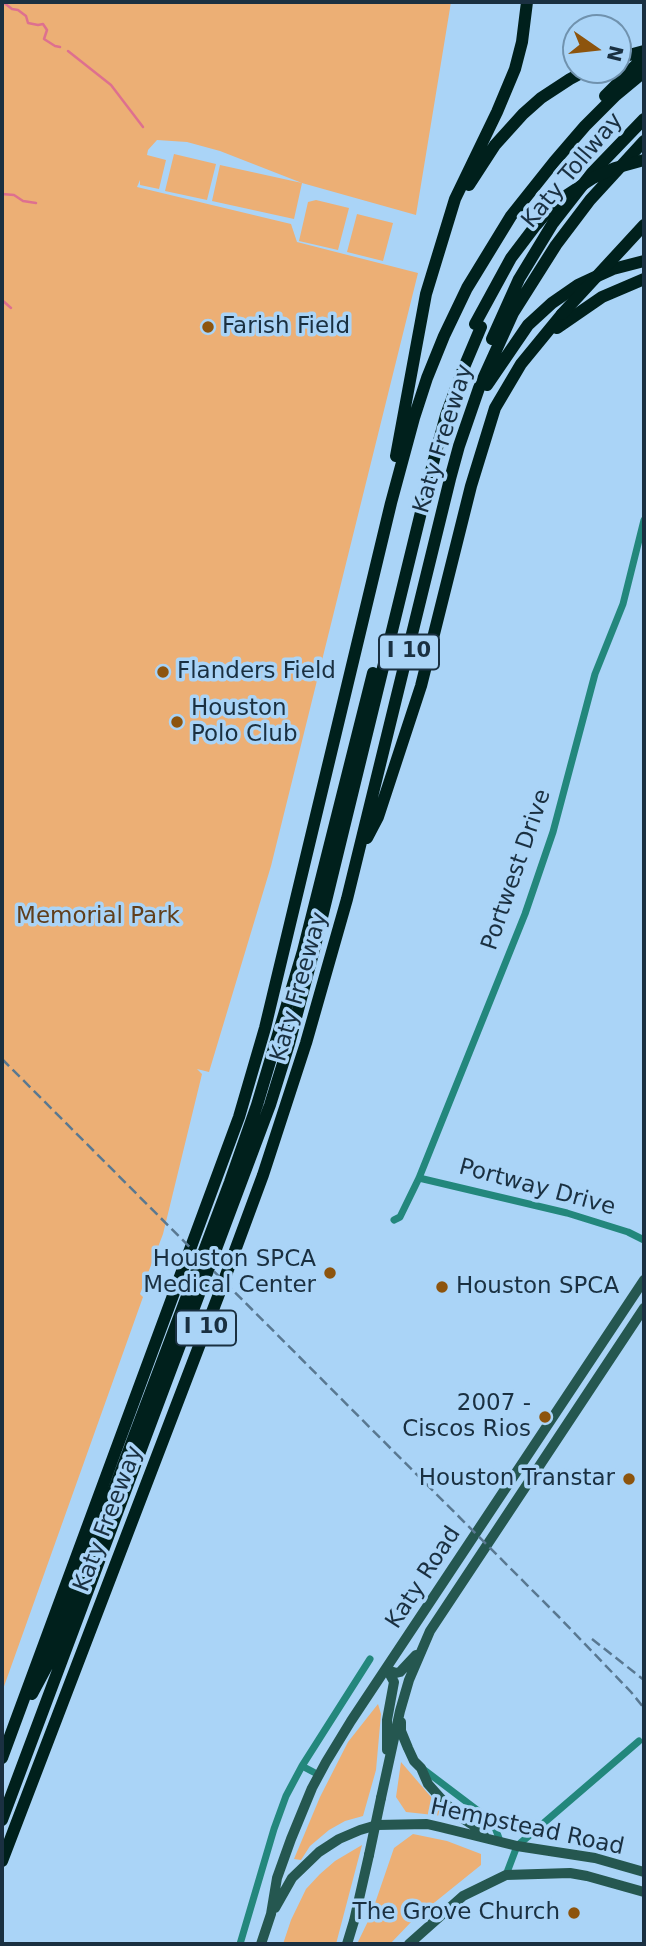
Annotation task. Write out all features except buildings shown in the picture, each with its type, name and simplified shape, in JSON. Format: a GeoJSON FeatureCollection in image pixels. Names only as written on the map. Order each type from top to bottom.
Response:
{"type":"FeatureCollection","features":[{"type":"Feature","properties":{"kind":"highway"},"geometry":{"type":"LineString","coordinates":[[369,596],[425,294],[455,199],[515,69],[522,42],[527,2]]}},
{"type":"Feature","properties":{"kind":"highway"},"geometry":{"type":"LineString","coordinates":[[585,126],[606,94],[644,57]]}},
{"type":"Feature","properties":{"kind":"highway","name":"Katy Freeway"},"geometry":{"type":"LineString","coordinates":[[2,1758],[239,1117],[265,1028],[414,418],[444,336],[467,288],[499,234],[527,195],[585,126],[644,72]]}},
{"type":"Feature","properties":{"kind":"highway"},"geometry":{"type":"LineString","coordinates":[[445,230],[475,176],[502,137],[541,98],[562,84]]}},
{"type":"Feature","properties":{"kind":"highway","name":"Katy Tollway"},"geometry":{"type":"LineString","coordinates":[[459,446],[491,342],[519,279],[547,232],[572,198],[644,119]]}},
{"type":"Feature","properties":{"kind":"highway","name":"Katy Freeway"},"geometry":{"type":"LineString","coordinates":[[2,1861],[263,1175],[306,1043],[357,857],[459,446],[490,362],[526,292],[555,245],[590,200],[644,141]]}},
{"type":"Feature","properties":{"kind":"highway"},"geometry":{"type":"LineString","coordinates":[[12,1731],[52,1654],[257,1105],[303,951],[426,459],[456,369],[511,258],[548,211],[593,178],[615,168],[644,160]]}},
{"type":"Feature","properties":{"kind":"highway"},"geometry":{"type":"LineString","coordinates":[[2,1820],[270,1105],[315,946],[433,463],[446,415],[478,326],[527,245],[552,215],[596,184],[644,166]]}},
{"type":"Feature","properties":{"kind":"highway"},"geometry":{"type":"LineString","coordinates":[[357,857],[377,817],[421,686],[471,486],[495,408],[521,364],[562,314],[644,225]]}},
{"type":"Feature","properties":{"kind":"highway"},"geometry":{"type":"LineString","coordinates":[[459,446],[489,381],[534,319],[578,285],[612,269],[644,261]]}},
{"type":"Feature","properties":{"kind":"highway"},"geometry":{"type":"LineString","coordinates":[[546,336],[602,298],[644,279]]}},
{"type":"Feature","properties":{"kind":"main road","name":"Katy Road"},"geometry":{"type":"LineString","coordinates":[[271,1914],[277,1878],[296,1826],[319,1776],[351,1721],[644,1280]]}},
{"type":"Feature","properties":{"kind":"main road","name":"Katy Road"},"geometry":{"type":"LineString","coordinates":[[346,1944],[354,1921],[400,1711],[422,1648],[430,1631],[644,1308]]}},
{"type":"Feature","properties":{"kind":"main road"},"geometry":{"type":"LineString","coordinates":[[583,1372],[598,1378]]}},
{"type":"Feature","properties":{"kind":"main road"},"geometry":{"type":"LineString","coordinates":[[387,1669],[400,1672],[422,1648]]}},
{"type":"Feature","properties":{"kind":"main road"},"geometry":{"type":"LineString","coordinates":[[387,1669],[394,1682],[386,1734],[387,1764]]}},
{"type":"Feature","properties":{"kind":"main road"},"geometry":{"type":"LineString","coordinates":[[400,1711],[401,1731],[428,1784],[444,1803],[485,1837]]}},
{"type":"Feature","properties":{"kind":"main road","name":"Hempstead Road"},"geometry":{"type":"LineString","coordinates":[[271,1914],[292,1878],[306,1863],[339,1839],[377,1825],[427,1824],[517,1846],[595,1858],[644,1872]]}},
{"type":"Feature","properties":{"kind":"main road","name":"Hempstead Road"},"geometry":{"type":"LineString","coordinates":[[501,1877],[570,1873],[644,1892]]}},
{"type":"Feature","properties":{"kind":"main road"},"geometry":{"type":"LineString","coordinates":[[409,1944],[463,1896],[501,1877]]}},
{"type":"Feature","properties":{"kind":"main road"},"geometry":{"type":"LineString","coordinates":[[261,1944],[271,1914]]}},
{"type":"Feature","properties":{"kind":"street","name":"Portwest Drive"},"geometry":{"type":"LineString","coordinates":[[394,1220],[400,1217],[419,1178],[523,919],[549,846],[594,674],[623,604],[644,520]]}},
{"type":"Feature","properties":{"kind":"street","name":"Portway Drive"},"geometry":{"type":"LineString","coordinates":[[419,1178],[567,1213],[628,1232],[644,1240]]}},
{"type":"Feature","properties":{"kind":"street"},"geometry":{"type":"LineString","coordinates":[[240,1944],[286,1796],[370,1659]]}},
{"type":"Feature","properties":{"kind":"street"},"geometry":{"type":"LineString","coordinates":[[336,1712],[351,1721]]}},
{"type":"Feature","properties":{"kind":"street"},"geometry":{"type":"LineString","coordinates":[[501,1877],[517,1846],[639,1741]]}},
{"type":"Feature","properties":{"kind":"street"},"geometry":{"type":"LineString","coordinates":[[302,1766],[319,1776]]}},
{"type":"Feature","properties":{"kind":"street"},"geometry":{"type":"LineString","coordinates":[[421,1768],[493,1822],[500,1841]]}},
{"type":"Feature","properties":{"kind":"green space","name":"Memorial Park"},"geometry":{"type":"Polygon","coordinates":[[[2,2],[451,2],[416,215],[302,183],[220,151],[187,142],[157,140],[147,155],[166,160],[159,189],[140,185],[140,180],[137,187],[291,224],[297,242],[418,273],[271,866],[209,1072],[197,1069],[202,1074],[163,1234],[140,1294],[143,1297],[2,1692],[2,2]]]}},
{"type":"Feature","properties":{"kind":"green space"},"geometry":{"type":"Polygon","coordinates":[[[174,154],[216,164],[207,200],[165,191],[174,154]]]}},
{"type":"Feature","properties":{"kind":"green space"},"geometry":{"type":"Polygon","coordinates":[[[220,165],[302,183],[294,219],[212,201],[220,165]]]}},
{"type":"Feature","properties":{"kind":"green space"},"geometry":{"type":"Polygon","coordinates":[[[316,200],[349,208],[338,250],[299,241],[308,202],[316,200]]]}},
{"type":"Feature","properties":{"kind":"green space"},"geometry":{"type":"Polygon","coordinates":[[[357,214],[393,223],[383,261],[347,252],[357,214]]]}},
{"type":"Feature","properties":{"kind":"green space"},"geometry":{"type":"Polygon","coordinates":[[[378,1704],[381,1714],[376,1770],[363,1816],[345,1821],[329,1830],[310,1846],[301,1860],[294,1859],[320,1797],[348,1742],[378,1704]]]}},
{"type":"Feature","properties":{"kind":"green space"},"geometry":{"type":"Polygon","coordinates":[[[401,1762],[443,1811],[443,1816],[406,1812],[396,1797],[401,1762]]]}},
{"type":"Feature","properties":{"kind":"green space"},"geometry":{"type":"Polygon","coordinates":[[[413,1834],[447,1841],[481,1854],[481,1865],[414,1919],[390,1944],[357,1944],[371,1915],[394,1848],[413,1834]]]}},
{"type":"Feature","properties":{"kind":"green space"},"geometry":{"type":"Polygon","coordinates":[[[362,1845],[336,1944],[283,1944],[306,1889],[335,1861],[362,1845]]]}},
{"type":"Feature","properties":{"kind":"waterway"},"geometry":{"type":"LineString","coordinates":[[3,2],[26,16],[28,23],[43,24],[47,30],[44,39],[60,47]]}},
{"type":"Feature","properties":{"kind":"waterway"},"geometry":{"type":"LineString","coordinates":[[68,51],[111,85],[143,127]]}},
{"type":"Feature","properties":{"kind":"waterway"},"geometry":{"type":"LineString","coordinates":[[2,194],[14,195],[23,201],[36,203]]}},
{"type":"Feature","properties":{"kind":"waterway"},"geometry":{"type":"LineString","coordinates":[[2,300],[11,308]]}},
{"type":"Feature","properties":{"kind":"railway"},"geometry":{"type":"LineString","coordinates":[[2,1059],[558,1616],[644,1708]]}},
{"type":"Feature","properties":{"kind":"railway"},"geometry":{"type":"LineString","coordinates":[[592,1639],[644,1680]]}},
{"type":"Feature","properties":{"kind":"place","name":"Farish Field"},"geometry":{"type":"Point","coordinates":[208,327]}},
{"type":"Feature","properties":{"kind":"place","name":"Flanders Field"},"geometry":{"type":"Point","coordinates":[163,672]}},
{"type":"Feature","properties":{"kind":"place","name":"Houston Polo Club"},"geometry":{"type":"Point","coordinates":[177,722]}},
{"type":"Feature","properties":{"kind":"place","name":"Houston SPCA Medical Center"},"geometry":{"type":"Point","coordinates":[330,1273]}},
{"type":"Feature","properties":{"kind":"place","name":"Houston SPCA"},"geometry":{"type":"Point","coordinates":[442,1287]}},
{"type":"Feature","properties":{"kind":"place","name":"2007 - Ciscos Rios"},"geometry":{"type":"Point","coordinates":[545,1417]}},
{"type":"Feature","properties":{"kind":"place","name":"Houston Transtar"},"geometry":{"type":"Point","coordinates":[629,1479]}},
{"type":"Feature","properties":{"kind":"place","name":"The Grove Church"},"geometry":{"type":"Point","coordinates":[574,1913]}}]}
